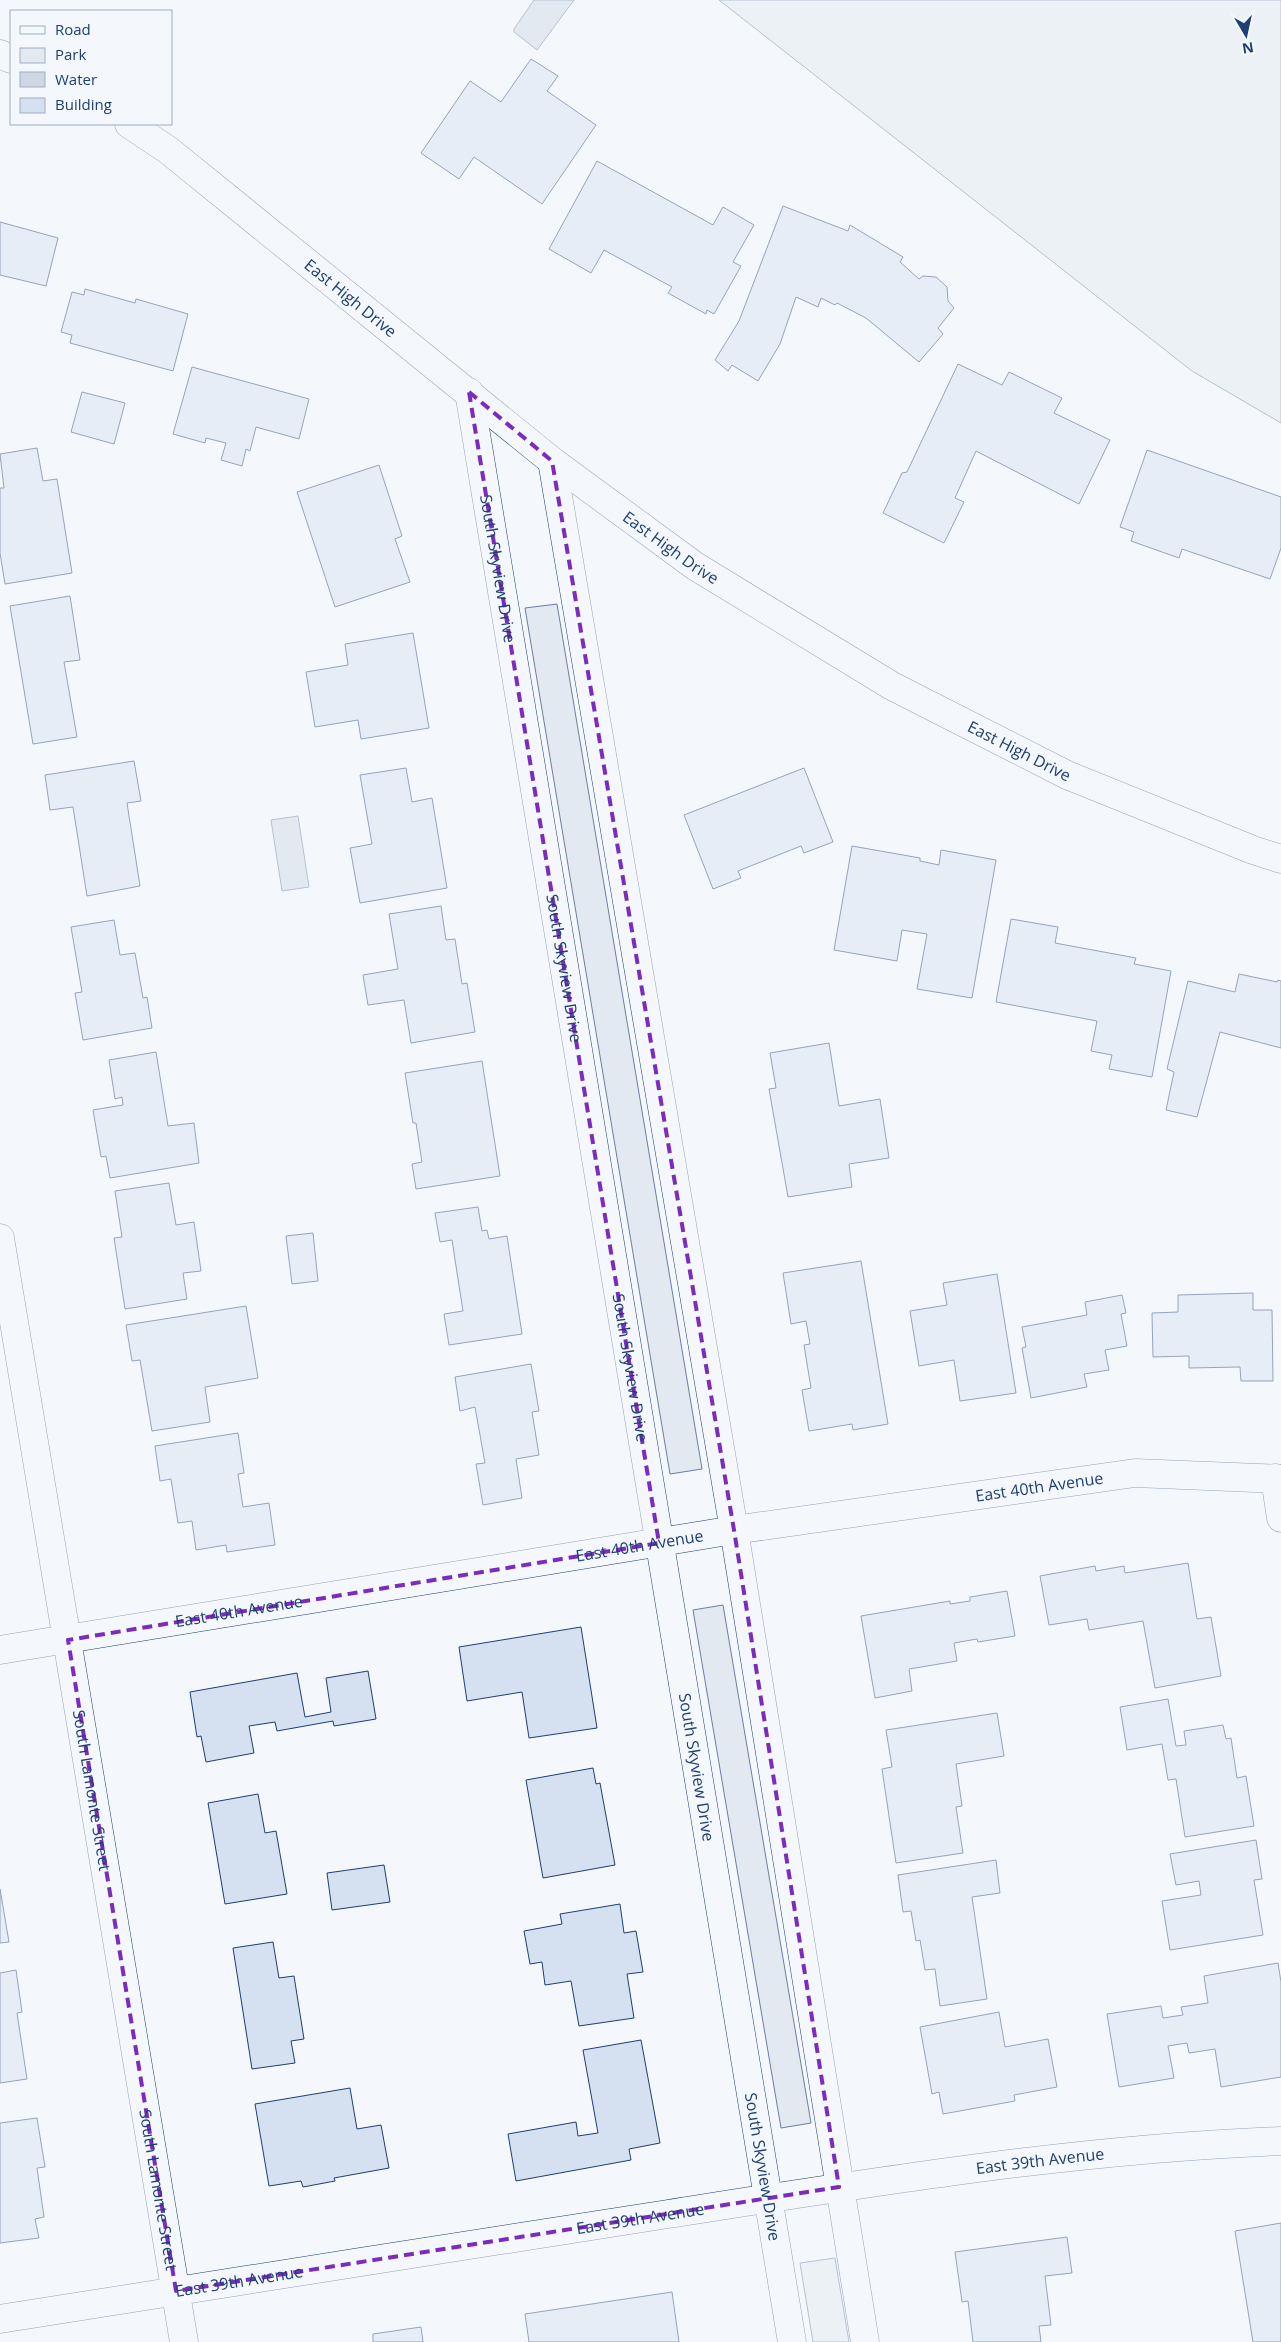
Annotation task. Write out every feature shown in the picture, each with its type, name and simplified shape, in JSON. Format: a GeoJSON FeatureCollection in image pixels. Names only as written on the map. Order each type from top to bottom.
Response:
{"type":"FeatureCollection","features":[{"type":"Feature","properties":{"kind":"street","name":"East High Drive"},"geometry":{"type":"LineString","coordinates":[[131,125],[168,150],[552,461],[695,566],[892,686],[1067,775],[1253,850],[1281,859]]}},
{"type":"Feature","properties":{"kind":"street","name":"South Skyview Drive"},"geometry":{"type":"LineString","coordinates":[[469,392],[792,2342]]}},
{"type":"Feature","properties":{"kind":"street"},"geometry":{"type":"LineString","coordinates":[[552,461],[734,1530],[865,2342]]}},
{"type":"Feature","properties":{"kind":"street","name":"South Lamonte Street"},"geometry":{"type":"LineString","coordinates":[[0,1238],[184,2342]]}},
{"type":"Feature","properties":{"kind":"street","name":"East 40th Avenue"},"geometry":{"type":"LineString","coordinates":[[0,1650],[734,1530],[1135,1473],[1278,1479]]}},
{"type":"Feature","properties":{"kind":"street"},"geometry":{"type":"LineString","coordinates":[[1278,1479],[1281,1518]]}},
{"type":"Feature","properties":{"kind":"street","name":"East 39th Avenue"},"geometry":{"type":"LineString","coordinates":[[0,2319],[839,2186],[1032,2160],[1211,2143],[1281,2140]]}},
{"type":"Feature","properties":{"kind":"highlighted area"},"geometry":{"type":"Polygon","coordinates":[[[469,392],[552,461],[734,1530],[839,2187],[176,2291],[68,1640],[659,1543],[469,392]]]}},
{"type":"Feature","properties":{"kind":"green space"},"geometry":{"type":"Polygon","coordinates":[[[719,0],[1281,0],[1281,423],[1192,371],[719,0]]]}},
{"type":"Feature","properties":{"kind":"green space"},"geometry":{"type":"Polygon","coordinates":[[[557,604],[702,1469],[670,1474],[525,608],[557,604]]]}},
{"type":"Feature","properties":{"kind":"green space"},"geometry":{"type":"Polygon","coordinates":[[[723,1605],[811,2123],[781,2128],[693,1610],[723,1605]]]}},
{"type":"Feature","properties":{"kind":"green space"},"geometry":{"type":"Polygon","coordinates":[[[835,2258],[849,2342],[813,2342],[800,2263],[835,2258]]]}},
{"type":"Feature","properties":{"kind":"water"},"geometry":{"type":"Polygon","coordinates":[[[534,0],[574,0],[537,50],[514,32],[514,29],[534,0]]]}},
{"type":"Feature","properties":{"kind":"water"},"geometry":{"type":"Polygon","coordinates":[[[298,816],[309,887],[282,891],[271,820],[298,816]]]}},
{"type":"Feature","properties":{"kind":"building"},"geometry":{"type":"Polygon","coordinates":[[[531,59],[558,76],[547,91],[596,125],[542,204],[474,157],[459,179],[421,153],[470,81],[501,102],[531,59]]]}},
{"type":"Feature","properties":{"kind":"building"},"geometry":{"type":"Polygon","coordinates":[[[597,161],[713,225],[723,207],[754,225],[733,262],[741,266],[714,314],[707,310],[706,314],[668,293],[672,287],[604,250],[591,273],[549,249],[597,161]]]}},
{"type":"Feature","properties":{"kind":"building"},"geometry":{"type":"Polygon","coordinates":[[[783,206],[848,231],[850,225],[903,257],[900,262],[919,279],[923,276],[936,277],[947,287],[948,301],[954,308],[938,328],[943,334],[919,362],[866,318],[837,303],[835,305],[821,298],[818,307],[796,297],[780,344],[758,381],[732,365],[728,371],[715,360],[739,321],[783,206]]]}},
{"type":"Feature","properties":{"kind":"building"},"geometry":{"type":"Polygon","coordinates":[[[0,222],[58,238],[46,286],[0,275],[0,222]]]}},
{"type":"Feature","properties":{"kind":"building"},"geometry":{"type":"Polygon","coordinates":[[[85,289],[135,303],[136,299],[188,314],[173,371],[70,343],[72,335],[61,332],[72,292],[84,295],[85,289]]]}},
{"type":"Feature","properties":{"kind":"building"},"geometry":{"type":"Polygon","coordinates":[[[958,364],[1002,385],[1009,372],[1062,398],[1054,413],[1110,440],[1079,504],[976,451],[955,498],[964,502],[944,543],[883,513],[902,473],[907,472],[958,364]]]}},
{"type":"Feature","properties":{"kind":"building"},"geometry":{"type":"Polygon","coordinates":[[[192,367],[309,399],[299,439],[256,427],[250,451],[246,449],[242,466],[221,460],[226,443],[206,438],[205,443],[173,434],[192,367]]]}},
{"type":"Feature","properties":{"kind":"building"},"geometry":{"type":"Polygon","coordinates":[[[82,392],[125,403],[114,444],[71,432],[82,392]]]}},
{"type":"Feature","properties":{"kind":"building"},"geometry":{"type":"Polygon","coordinates":[[[37,448],[43,481],[57,479],[72,573],[5,584],[0,553],[0,488],[4,488],[0,454],[37,448]]]}},
{"type":"Feature","properties":{"kind":"building"},"geometry":{"type":"Polygon","coordinates":[[[1147,450],[1281,497],[1281,548],[1270,579],[1182,549],[1179,558],[1131,541],[1134,532],[1120,527],[1147,450]]]}},
{"type":"Feature","properties":{"kind":"building"},"geometry":{"type":"Polygon","coordinates":[[[379,465],[402,536],[395,539],[410,582],[335,607],[297,492],[379,465]]]}},
{"type":"Feature","properties":{"kind":"building"},"geometry":{"type":"Polygon","coordinates":[[[70,596],[80,660],[64,662],[77,737],[33,744],[10,606],[70,596]]]}},
{"type":"Feature","properties":{"kind":"building"},"geometry":{"type":"Polygon","coordinates":[[[413,633],[429,728],[361,739],[358,720],[315,727],[306,672],[348,665],[345,644],[413,633]]]}},
{"type":"Feature","properties":{"kind":"building"},"geometry":{"type":"Polygon","coordinates":[[[134,761],[141,801],[127,803],[140,886],[87,896],[73,807],[50,810],[45,775],[134,761]]]}},
{"type":"Feature","properties":{"kind":"building"},"geometry":{"type":"Polygon","coordinates":[[[406,768],[412,802],[432,798],[447,888],[360,903],[350,848],[372,844],[360,775],[406,768]]]}},
{"type":"Feature","properties":{"kind":"building"},"geometry":{"type":"Polygon","coordinates":[[[804,768],[833,842],[804,853],[801,846],[738,871],[741,878],[713,889],[684,815],[804,768]]]}},
{"type":"Feature","properties":{"kind":"building"},"geometry":{"type":"Polygon","coordinates":[[[852,846],[920,858],[920,861],[939,865],[941,850],[996,860],[972,998],[917,989],[927,934],[902,930],[897,961],[834,950],[852,846]]]}},
{"type":"Feature","properties":{"kind":"building"},"geometry":{"type":"Polygon","coordinates":[[[441,906],[446,940],[455,939],[462,984],[467,983],[475,1032],[411,1043],[404,1000],[368,1005],[363,975],[398,969],[389,914],[441,906]]]}},
{"type":"Feature","properties":{"kind":"building"},"geometry":{"type":"Polygon","coordinates":[[[1011,919],[1058,927],[1055,943],[1136,958],[1134,964],[1171,971],[1152,1077],[1109,1069],[1112,1055],[1091,1051],[1097,1021],[996,1002],[1011,919]]]}},
{"type":"Feature","properties":{"kind":"building"},"geometry":{"type":"Polygon","coordinates":[[[114,920],[120,955],[135,953],[143,998],[147,997],[152,1028],[83,1040],[75,993],[82,992],[71,927],[114,920]]]}},
{"type":"Feature","properties":{"kind":"building"},"geometry":{"type":"Polygon","coordinates":[[[1239,974],[1277,982],[1278,980],[1281,981],[1281,1048],[1220,1032],[1197,1117],[1166,1110],[1174,1072],[1167,1069],[1188,981],[1235,992],[1239,974]]]}},
{"type":"Feature","properties":{"kind":"building"},"geometry":{"type":"Polygon","coordinates":[[[829,1043],[839,1106],[880,1099],[889,1158],[849,1164],[852,1187],[788,1197],[769,1089],[776,1088],[770,1053],[829,1043]]]}},
{"type":"Feature","properties":{"kind":"building"},"geometry":{"type":"Polygon","coordinates":[[[156,1052],[168,1126],[194,1123],[199,1163],[110,1178],[106,1156],[101,1157],[93,1110],[123,1105],[122,1097],[115,1099],[109,1060],[156,1052]]]}},
{"type":"Feature","properties":{"kind":"building"},"geometry":{"type":"Polygon","coordinates":[[[482,1061],[500,1176],[416,1189],[412,1164],[422,1162],[416,1123],[413,1123],[405,1073],[482,1061]]]}},
{"type":"Feature","properties":{"kind":"building"},"geometry":{"type":"Polygon","coordinates":[[[169,1183],[176,1225],[194,1222],[201,1271],[183,1273],[187,1299],[125,1309],[114,1238],[122,1237],[115,1191],[169,1183]]]}},
{"type":"Feature","properties":{"kind":"building"},"geometry":{"type":"Polygon","coordinates":[[[478,1207],[482,1231],[487,1230],[489,1239],[507,1236],[522,1334],[449,1345],[444,1314],[463,1311],[452,1240],[440,1242],[435,1213],[478,1207]]]}},
{"type":"Feature","properties":{"kind":"building"},"geometry":{"type":"Polygon","coordinates":[[[313,1233],[318,1281],[292,1284],[286,1236],[313,1233]]]}},
{"type":"Feature","properties":{"kind":"building"},"geometry":{"type":"Polygon","coordinates":[[[861,1261],[888,1424],[853,1430],[852,1424],[809,1431],[802,1390],[811,1388],[804,1345],[810,1344],[806,1321],[791,1324],[783,1273],[861,1261]]]}},
{"type":"Feature","properties":{"kind":"building"},"geometry":{"type":"Polygon","coordinates":[[[997,1274],[1016,1393],[960,1401],[954,1360],[919,1366],[910,1311],[947,1305],[943,1283],[997,1274]]]}},
{"type":"Feature","properties":{"kind":"building"},"geometry":{"type":"Polygon","coordinates":[[[1253,1293],[1253,1310],[1272,1310],[1273,1381],[1241,1381],[1240,1367],[1189,1368],[1189,1356],[1153,1357],[1152,1313],[1178,1312],[1178,1295],[1253,1293]]]}},
{"type":"Feature","properties":{"kind":"building"},"geometry":{"type":"Polygon","coordinates":[[[1122,1295],[1126,1313],[1121,1314],[1127,1346],[1105,1350],[1109,1370],[1084,1374],[1087,1387],[1031,1398],[1022,1348],[1026,1347],[1022,1327],[1087,1315],[1085,1302],[1122,1295]]]}},
{"type":"Feature","properties":{"kind":"building"},"geometry":{"type":"Polygon","coordinates":[[[246,1306],[258,1378],[205,1387],[210,1422],[152,1431],[140,1360],[132,1361],[126,1325],[246,1306]]]}},
{"type":"Feature","properties":{"kind":"building"},"geometry":{"type":"Polygon","coordinates":[[[531,1364],[539,1411],[532,1412],[539,1455],[516,1459],[522,1498],[483,1505],[476,1464],[485,1463],[475,1407],[460,1411],[455,1377],[531,1364]]]}},
{"type":"Feature","properties":{"kind":"building"},"geometry":{"type":"Polygon","coordinates":[[[238,1433],[244,1473],[238,1474],[243,1507],[269,1503],[275,1545],[227,1552],[226,1545],[196,1550],[192,1521],[178,1523],[171,1479],[160,1481],[155,1446],[238,1433]]]}},
{"type":"Feature","properties":{"kind":"building"},"geometry":{"type":"Polygon","coordinates":[[[1188,1563],[1197,1619],[1211,1617],[1221,1676],[1155,1688],[1143,1621],[1089,1630],[1087,1619],[1049,1625],[1040,1576],[1095,1566],[1096,1571],[1124,1566],[1125,1573],[1188,1563]]]}},
{"type":"Feature","properties":{"kind":"building"},"geometry":{"type":"Polygon","coordinates":[[[1007,1591],[1015,1636],[978,1642],[977,1639],[954,1643],[957,1661],[909,1669],[912,1691],[875,1698],[861,1616],[950,1601],[950,1604],[970,1601],[970,1597],[1007,1591]]]}},
{"type":"Feature","properties":{"kind":"building"},"geometry":{"type":"Polygon","coordinates":[[[581,1627],[597,1728],[529,1738],[522,1692],[467,1701],[459,1647],[581,1627]]]}},
{"type":"Feature","properties":{"kind":"building"},"geometry":{"type":"Polygon","coordinates":[[[368,1671],[376,1719],[334,1726],[333,1721],[277,1731],[275,1722],[249,1726],[254,1753],[206,1762],[201,1736],[197,1737],[190,1692],[297,1673],[305,1717],[331,1712],[326,1678],[368,1671]]]}},
{"type":"Feature","properties":{"kind":"building"},"geometry":{"type":"Polygon","coordinates":[[[1168,1699],[1176,1746],[1186,1745],[1184,1731],[1223,1725],[1226,1739],[1231,1738],[1237,1778],[1246,1776],[1254,1826],[1185,1837],[1176,1779],[1168,1780],[1162,1744],[1127,1750],[1120,1707],[1168,1699]]]}},
{"type":"Feature","properties":{"kind":"building"},"geometry":{"type":"Polygon","coordinates":[[[997,1713],[1004,1756],[956,1764],[962,1806],[956,1807],[963,1853],[896,1863],[882,1769],[892,1767],[886,1730],[997,1713]]]}},
{"type":"Feature","properties":{"kind":"building"},"geometry":{"type":"Polygon","coordinates":[[[593,1768],[596,1784],[600,1783],[615,1865],[543,1878],[526,1780],[593,1768]]]}},
{"type":"Feature","properties":{"kind":"building"},"geometry":{"type":"Polygon","coordinates":[[[258,1794],[265,1833],[276,1831],[287,1894],[225,1904],[208,1803],[258,1794]]]}},
{"type":"Feature","properties":{"kind":"building"},"geometry":{"type":"Polygon","coordinates":[[[1256,1840],[1262,1879],[1254,1880],[1263,1935],[1170,1950],[1162,1901],[1201,1895],[1199,1881],[1176,1885],[1170,1854],[1256,1840]]]}},
{"type":"Feature","properties":{"kind":"building"},"geometry":{"type":"Polygon","coordinates":[[[996,1860],[1000,1893],[972,1897],[987,1999],[940,2006],[935,1969],[925,1970],[920,1940],[916,1941],[911,1911],[903,1912],[898,1875],[996,1860]]]}},
{"type":"Feature","properties":{"kind":"building"},"geometry":{"type":"Polygon","coordinates":[[[384,1865],[390,1902],[332,1910],[327,1873],[384,1865]]]}},
{"type":"Feature","properties":{"kind":"building"},"geometry":{"type":"Polygon","coordinates":[[[0,1889],[9,1942],[0,1943],[0,1889]]]}},
{"type":"Feature","properties":{"kind":"building"},"geometry":{"type":"Polygon","coordinates":[[[620,1904],[624,1933],[636,1931],[643,1972],[627,1974],[634,2018],[579,2026],[571,1981],[545,1985],[542,1962],[530,1964],[524,1931],[562,1924],[560,1914],[620,1904]]]}},
{"type":"Feature","properties":{"kind":"building"},"geometry":{"type":"Polygon","coordinates":[[[273,1942],[279,1978],[294,1976],[304,2039],[291,2041],[295,2063],[252,2069],[233,1948],[273,1942]]]}},
{"type":"Feature","properties":{"kind":"building"},"geometry":{"type":"Polygon","coordinates":[[[1278,1963],[1281,1982],[1281,2077],[1221,2087],[1215,2049],[1189,2053],[1187,2043],[1168,2046],[1174,2078],[1119,2087],[1107,2014],[1161,2006],[1163,2018],[1183,2015],[1181,2007],[1208,2003],[1204,1976],[1278,1963]]]}},
{"type":"Feature","properties":{"kind":"building"},"geometry":{"type":"Polygon","coordinates":[[[16,1970],[22,2012],[17,2013],[27,2079],[0,2083],[0,1973],[16,1970]]]}},
{"type":"Feature","properties":{"kind":"building"},"geometry":{"type":"Polygon","coordinates":[[[999,2012],[1005,2047],[1048,2039],[1057,2087],[1014,2095],[1015,2101],[943,2114],[939,2092],[932,2094],[920,2027],[999,2012]]]}},
{"type":"Feature","properties":{"kind":"building"},"geometry":{"type":"Polygon","coordinates":[[[641,2040],[660,2143],[629,2149],[631,2160],[516,2181],[508,2134],[576,2122],[578,2136],[598,2133],[583,2050],[641,2040]]]}},
{"type":"Feature","properties":{"kind":"building"},"geometry":{"type":"Polygon","coordinates":[[[350,2088],[357,2129],[381,2125],[389,2168],[334,2178],[335,2181],[303,2187],[301,2181],[269,2186],[255,2104],[350,2088]]]}},
{"type":"Feature","properties":{"kind":"building"},"geometry":{"type":"Polygon","coordinates":[[[37,2118],[45,2167],[37,2168],[44,2217],[35,2219],[39,2238],[0,2243],[0,2123],[37,2118]]]}},
{"type":"Feature","properties":{"kind":"building"},"geometry":{"type":"Polygon","coordinates":[[[1281,2223],[1281,2342],[1253,2342],[1235,2231],[1281,2223]]]}},
{"type":"Feature","properties":{"kind":"building"},"geometry":{"type":"Polygon","coordinates":[[[1067,2237],[1072,2273],[1045,2276],[1051,2325],[1039,2326],[1041,2342],[973,2342],[968,2301],[962,2302],[955,2252],[1067,2237]]]}},
{"type":"Feature","properties":{"kind":"building"},"geometry":{"type":"Polygon","coordinates":[[[672,2292],[679,2342],[529,2342],[525,2314],[672,2292]]]}},
{"type":"Feature","properties":{"kind":"building"},"geometry":{"type":"Polygon","coordinates":[[[421,2327],[423,2342],[373,2342],[373,2334],[421,2327]]]}}]}
